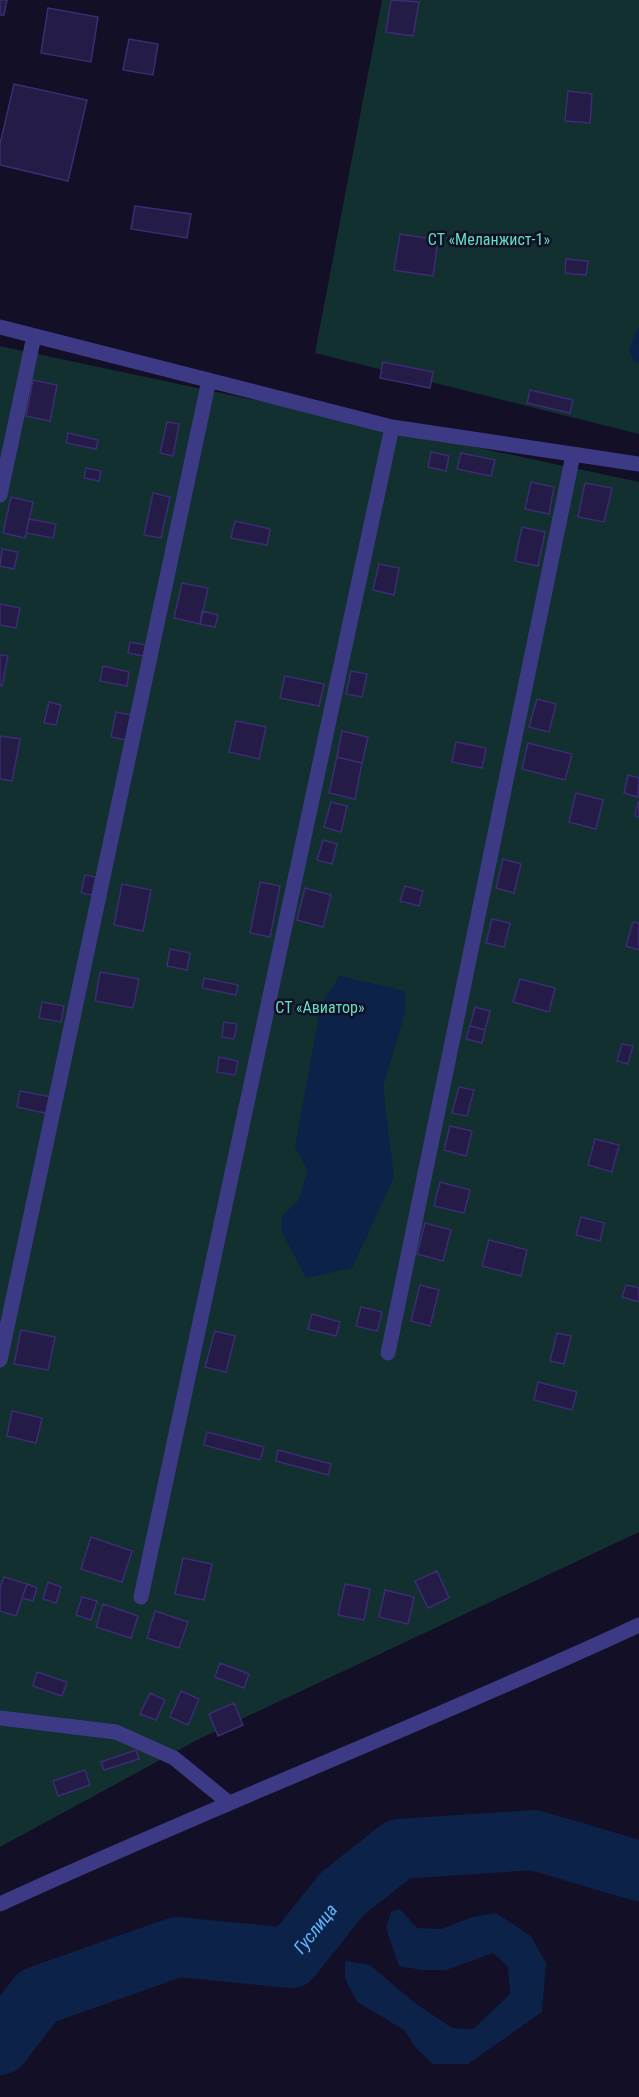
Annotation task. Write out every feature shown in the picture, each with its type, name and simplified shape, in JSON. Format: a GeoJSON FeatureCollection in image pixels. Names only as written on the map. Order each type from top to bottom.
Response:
{"type":"FeatureCollection","features":[{"type":"Feature","properties":{"kind":"street"},"geometry":{"type":"LineString","coordinates":[[0,327],[392,427],[639,464]]}},
{"type":"Feature","properties":{"kind":"street"},"geometry":{"type":"LineString","coordinates":[[0,495],[34,336]]}},
{"type":"Feature","properties":{"kind":"street"},"geometry":{"type":"LineString","coordinates":[[0,1360],[208,380]]}},
{"type":"Feature","properties":{"kind":"street"},"geometry":{"type":"LineString","coordinates":[[141,1597],[392,427]]}},
{"type":"Feature","properties":{"kind":"street"},"geometry":{"type":"LineString","coordinates":[[388,1353],[573,455]]}},
{"type":"Feature","properties":{"kind":"street"},"geometry":{"type":"LineString","coordinates":[[0,1904],[639,1625]]}},
{"type":"Feature","properties":{"kind":"street"},"geometry":{"type":"LineString","coordinates":[[0,1718],[116,1732],[174,1758],[229,1803]]}},
{"type":"Feature","properties":{"kind":"green space","name":"СТ «Меланжист-1»"},"geometry":{"type":"Polygon","coordinates":[[[382,0],[639,0],[639,434],[315,353],[382,0]]]}},
{"type":"Feature","properties":{"kind":"green space","name":"СТ «Авиатор»"},"geometry":{"type":"Polygon","coordinates":[[[0,346],[639,482],[639,1532],[197,1740],[0,1847],[0,346]]]}},
{"type":"Feature","properties":{"kind":"water"},"geometry":{"type":"Polygon","coordinates":[[[639,327],[639,363],[636,363],[629,352],[639,327]]]}},
{"type":"Feature","properties":{"kind":"water"},"geometry":{"type":"Polygon","coordinates":[[[340,976],[405,991],[405,1012],[383,1087],[394,1177],[352,1268],[306,1278],[281,1230],[282,1216],[298,1201],[308,1171],[295,1147],[321,1004],[340,976]]]}},
{"type":"Feature","properties":{"kind":"water"},"geometry":{"type":"Polygon","coordinates":[[[400,1909],[417,1928],[441,1929],[472,1917],[496,1913],[531,1936],[546,1963],[542,2012],[468,2064],[433,2064],[416,2048],[404,2030],[357,2002],[345,1978],[345,1961],[370,1965],[415,2003],[452,2028],[473,2029],[510,1994],[508,1967],[493,1953],[446,1970],[422,1970],[399,1966],[386,1928],[391,1912],[400,1909]]]}},
{"type":"Feature","properties":{"kind":"building"},"geometry":{"type":"Polygon","coordinates":[[[0,0],[7,0],[4,15],[0,15],[0,0]]]}},
{"type":"Feature","properties":{"kind":"building"},"geometry":{"type":"Polygon","coordinates":[[[391,0],[419,2],[413,36],[386,32],[391,0]]]}},
{"type":"Feature","properties":{"kind":"building"},"geometry":{"type":"Polygon","coordinates":[[[48,8],[98,17],[91,62],[41,53],[48,8]]]}},
{"type":"Feature","properties":{"kind":"building"},"geometry":{"type":"Polygon","coordinates":[[[129,39],[158,44],[153,75],[123,70],[129,39]]]}},
{"type":"Feature","properties":{"kind":"building"},"geometry":{"type":"Polygon","coordinates":[[[14,84],[87,100],[68,181],[0,165],[0,144],[14,84]]]}},
{"type":"Feature","properties":{"kind":"building"},"geometry":{"type":"Polygon","coordinates":[[[568,91],[592,94],[590,123],[565,121],[568,91]]]}},
{"type":"Feature","properties":{"kind":"building"},"geometry":{"type":"Polygon","coordinates":[[[135,206],[191,214],[187,238],[131,229],[135,206]]]}},
{"type":"Feature","properties":{"kind":"building"},"geometry":{"type":"Polygon","coordinates":[[[400,234],[438,240],[433,276],[394,270],[400,234]]]}},
{"type":"Feature","properties":{"kind":"building"},"geometry":{"type":"Polygon","coordinates":[[[566,259],[588,261],[586,275],[565,273],[566,259]]]}},
{"type":"Feature","properties":{"kind":"building"},"geometry":{"type":"Polygon","coordinates":[[[383,362],[433,372],[430,388],[380,378],[383,362]]]}},
{"type":"Feature","properties":{"kind":"building"},"geometry":{"type":"Polygon","coordinates":[[[33,380],[57,385],[50,421],[26,416],[33,380]]]}},
{"type":"Feature","properties":{"kind":"building"},"geometry":{"type":"Polygon","coordinates":[[[530,390],[573,400],[570,413],[527,403],[530,390]]]}},
{"type":"Feature","properties":{"kind":"building"},"geometry":{"type":"Polygon","coordinates":[[[167,422],[179,424],[173,456],[160,453],[167,422]]]}},
{"type":"Feature","properties":{"kind":"building"},"geometry":{"type":"Polygon","coordinates":[[[68,433],[98,440],[96,449],[66,443],[68,433]]]}},
{"type":"Feature","properties":{"kind":"building"},"geometry":{"type":"Polygon","coordinates":[[[431,452],[449,456],[446,471],[428,467],[431,452]]]}},
{"type":"Feature","properties":{"kind":"building"},"geometry":{"type":"Polygon","coordinates":[[[461,453],[495,460],[491,476],[457,469],[461,453]]]}},
{"type":"Feature","properties":{"kind":"building"},"geometry":{"type":"Polygon","coordinates":[[[86,468],[101,471],[99,481],[84,478],[86,468]]]}},
{"type":"Feature","properties":{"kind":"building"},"geometry":{"type":"Polygon","coordinates":[[[531,482],[554,487],[549,514],[525,509],[531,482]]]}},
{"type":"Feature","properties":{"kind":"building"},"geometry":{"type":"Polygon","coordinates":[[[585,483],[612,488],[604,522],[578,517],[585,483]]]}},
{"type":"Feature","properties":{"kind":"building"},"geometry":{"type":"Polygon","coordinates":[[[153,493],[170,497],[161,538],[144,535],[153,493]]]}},
{"type":"Feature","properties":{"kind":"building"},"geometry":{"type":"Polygon","coordinates":[[[11,497],[33,502],[25,538],[3,533],[11,497]]]}},
{"type":"Feature","properties":{"kind":"building"},"geometry":{"type":"Polygon","coordinates":[[[29,519],[56,524],[53,538],[26,533],[29,519]]]}},
{"type":"Feature","properties":{"kind":"building"},"geometry":{"type":"Polygon","coordinates":[[[235,521],[270,529],[267,545],[231,538],[235,521]]]}},
{"type":"Feature","properties":{"kind":"building"},"geometry":{"type":"Polygon","coordinates":[[[522,527],[545,532],[538,566],[515,561],[522,527]]]}},
{"type":"Feature","properties":{"kind":"building"},"geometry":{"type":"Polygon","coordinates":[[[2,549],[18,552],[14,569],[0,566],[2,549]]]}},
{"type":"Feature","properties":{"kind":"building"},"geometry":{"type":"Polygon","coordinates":[[[379,564],[399,568],[394,595],[373,590],[379,564]]]}},
{"type":"Feature","properties":{"kind":"building"},"geometry":{"type":"Polygon","coordinates":[[[182,583],[208,588],[200,624],[174,618],[182,583]]]}},
{"type":"Feature","properties":{"kind":"building"},"geometry":{"type":"Polygon","coordinates":[[[0,604],[20,608],[16,628],[0,625],[0,604]]]}},
{"type":"Feature","properties":{"kind":"building"},"geometry":{"type":"Polygon","coordinates":[[[202,611],[218,615],[215,627],[200,624],[202,611]]]}},
{"type":"Feature","properties":{"kind":"building"},"geometry":{"type":"Polygon","coordinates":[[[130,642],[146,645],[143,656],[128,653],[130,642]]]}},
{"type":"Feature","properties":{"kind":"building"},"geometry":{"type":"Polygon","coordinates":[[[0,655],[8,656],[2,686],[0,685],[0,655]]]}},
{"type":"Feature","properties":{"kind":"building"},"geometry":{"type":"Polygon","coordinates":[[[103,666],[129,672],[127,686],[100,681],[103,666]]]}},
{"type":"Feature","properties":{"kind":"building"},"geometry":{"type":"Polygon","coordinates":[[[351,671],[367,674],[362,697],[346,694],[351,671]]]}},
{"type":"Feature","properties":{"kind":"building"},"geometry":{"type":"Polygon","coordinates":[[[285,676],[324,684],[319,706],[280,698],[285,676]]]}},
{"type":"Feature","properties":{"kind":"building"},"geometry":{"type":"Polygon","coordinates":[[[537,699],[556,704],[549,732],[529,727],[537,699]]]}},
{"type":"Feature","properties":{"kind":"building"},"geometry":{"type":"Polygon","coordinates":[[[49,702],[61,705],[56,725],[44,723],[49,702]]]}},
{"type":"Feature","properties":{"kind":"building"},"geometry":{"type":"Polygon","coordinates":[[[116,712],[131,715],[126,740],[111,737],[116,712]]]}},
{"type":"Feature","properties":{"kind":"building"},"geometry":{"type":"Polygon","coordinates":[[[236,721],[266,727],[259,759],[229,752],[236,721]]]}},
{"type":"Feature","properties":{"kind":"building"},"geometry":{"type":"Polygon","coordinates":[[[342,731],[368,737],[362,763],[337,757],[342,731]]]}},
{"type":"Feature","properties":{"kind":"building"},"geometry":{"type":"Polygon","coordinates":[[[0,736],[20,739],[12,781],[0,779],[0,736]]]}},
{"type":"Feature","properties":{"kind":"building"},"geometry":{"type":"Polygon","coordinates":[[[456,742],[486,748],[482,768],[452,762],[456,742]]]}},
{"type":"Feature","properties":{"kind":"building"},"geometry":{"type":"Polygon","coordinates":[[[528,743],[572,754],[565,780],[522,769],[528,743]]]}},
{"type":"Feature","properties":{"kind":"building"},"geometry":{"type":"Polygon","coordinates":[[[337,757],[362,763],[355,799],[329,793],[337,757]]]}},
{"type":"Feature","properties":{"kind":"building"},"geometry":{"type":"Polygon","coordinates":[[[628,775],[639,778],[638,797],[624,793],[628,775]]]}},
{"type":"Feature","properties":{"kind":"building"},"geometry":{"type":"Polygon","coordinates":[[[576,793],[603,800],[596,829],[569,822],[576,793]]]}},
{"type":"Feature","properties":{"kind":"building"},"geometry":{"type":"Polygon","coordinates":[[[331,802],[347,806],[341,832],[324,827],[331,802]]]}},
{"type":"Feature","properties":{"kind":"building"},"geometry":{"type":"Polygon","coordinates":[[[639,803],[639,817],[635,816],[639,803]]]}},
{"type":"Feature","properties":{"kind":"building"},"geometry":{"type":"Polygon","coordinates":[[[323,840],[337,844],[332,864],[317,860],[323,840]]]}},
{"type":"Feature","properties":{"kind":"building"},"geometry":{"type":"Polygon","coordinates":[[[503,859],[521,864],[514,893],[496,888],[503,859]]]}},
{"type":"Feature","properties":{"kind":"building"},"geometry":{"type":"Polygon","coordinates":[[[85,875],[96,877],[92,895],[81,893],[85,875]]]}},
{"type":"Feature","properties":{"kind":"building"},"geometry":{"type":"Polygon","coordinates":[[[260,882],[280,886],[270,937],[250,933],[260,882]]]}},
{"type":"Feature","properties":{"kind":"building"},"geometry":{"type":"Polygon","coordinates":[[[122,884],[151,890],[143,931],[114,925],[122,884]]]}},
{"type":"Feature","properties":{"kind":"building"},"geometry":{"type":"Polygon","coordinates":[[[405,886],[423,891],[419,906],[400,901],[405,886]]]}},
{"type":"Feature","properties":{"kind":"building"},"geometry":{"type":"Polygon","coordinates":[[[305,888],[331,895],[323,927],[297,920],[305,888]]]}},
{"type":"Feature","properties":{"kind":"building"},"geometry":{"type":"Polygon","coordinates":[[[492,919],[510,923],[504,947],[486,943],[492,919]]]}},
{"type":"Feature","properties":{"kind":"building"},"geometry":{"type":"Polygon","coordinates":[[[633,922],[639,923],[639,950],[626,946],[633,922]]]}},
{"type":"Feature","properties":{"kind":"building"},"geometry":{"type":"Polygon","coordinates":[[[170,949],[190,953],[187,970],[167,966],[170,949]]]}},
{"type":"Feature","properties":{"kind":"building"},"geometry":{"type":"Polygon","coordinates":[[[100,972],[139,979],[133,1008],[95,1001],[100,972]]]}},
{"type":"Feature","properties":{"kind":"building"},"geometry":{"type":"Polygon","coordinates":[[[204,978],[238,985],[236,995],[202,988],[204,978]]]}},
{"type":"Feature","properties":{"kind":"building"},"geometry":{"type":"Polygon","coordinates":[[[520,979],[555,988],[549,1012],[513,1002],[520,979]]]}},
{"type":"Feature","properties":{"kind":"building"},"geometry":{"type":"Polygon","coordinates":[[[42,1002],[64,1006],[61,1022],[39,1018],[42,1002]]]}},
{"type":"Feature","properties":{"kind":"building"},"geometry":{"type":"Polygon","coordinates":[[[475,1007],[490,1011],[485,1030],[470,1026],[475,1007]]]}},
{"type":"Feature","properties":{"kind":"building"},"geometry":{"type":"Polygon","coordinates":[[[224,1022],[237,1024],[234,1039],[222,1037],[224,1022]]]}},
{"type":"Feature","properties":{"kind":"building"},"geometry":{"type":"Polygon","coordinates":[[[470,1026],[485,1030],[482,1043],[466,1039],[470,1026]]]}},
{"type":"Feature","properties":{"kind":"building"},"geometry":{"type":"Polygon","coordinates":[[[622,1044],[633,1046],[628,1064],[617,1061],[622,1044]]]}},
{"type":"Feature","properties":{"kind":"building"},"geometry":{"type":"Polygon","coordinates":[[[219,1057],[238,1061],[235,1075],[217,1072],[219,1057]]]}},
{"type":"Feature","properties":{"kind":"building"},"geometry":{"type":"Polygon","coordinates":[[[459,1087],[474,1090],[467,1116],[452,1113],[459,1087]]]}},
{"type":"Feature","properties":{"kind":"building"},"geometry":{"type":"Polygon","coordinates":[[[20,1091],[52,1097],[49,1114],[17,1107],[20,1091]]]}},
{"type":"Feature","properties":{"kind":"building"},"geometry":{"type":"Polygon","coordinates":[[[450,1126],[472,1131],[466,1156],[444,1150],[450,1126]]]}},
{"type":"Feature","properties":{"kind":"building"},"geometry":{"type":"Polygon","coordinates":[[[595,1139],[619,1145],[612,1172],[588,1165],[595,1139]]]}},
{"type":"Feature","properties":{"kind":"building"},"geometry":{"type":"Polygon","coordinates":[[[440,1182],[470,1190],[464,1213],[434,1206],[440,1182]]]}},
{"type":"Feature","properties":{"kind":"building"},"geometry":{"type":"Polygon","coordinates":[[[581,1217],[604,1223],[600,1241],[576,1235],[581,1217]]]}},
{"type":"Feature","properties":{"kind":"building"},"geometry":{"type":"Polygon","coordinates":[[[425,1223],[451,1230],[443,1261],[417,1254],[425,1223]]]}},
{"type":"Feature","properties":{"kind":"building"},"geometry":{"type":"Polygon","coordinates":[[[489,1240],[527,1250],[521,1276],[482,1266],[489,1240]]]}},
{"type":"Feature","properties":{"kind":"building"},"geometry":{"type":"Polygon","coordinates":[[[420,1285],[439,1290],[430,1326],[411,1321],[420,1285]]]}},
{"type":"Feature","properties":{"kind":"building"},"geometry":{"type":"Polygon","coordinates":[[[626,1285],[639,1288],[639,1302],[622,1297],[626,1285]]]}},
{"type":"Feature","properties":{"kind":"building"},"geometry":{"type":"Polygon","coordinates":[[[361,1307],[382,1312],[377,1331],[356,1326],[361,1307]]]}},
{"type":"Feature","properties":{"kind":"building"},"geometry":{"type":"Polygon","coordinates":[[[312,1314],[340,1322],[336,1336],[308,1329],[312,1314]]]}},
{"type":"Feature","properties":{"kind":"building"},"geometry":{"type":"Polygon","coordinates":[[[21,1330],[55,1337],[48,1370],[14,1364],[21,1330]]]}},
{"type":"Feature","properties":{"kind":"building"},"geometry":{"type":"Polygon","coordinates":[[[215,1331],[235,1336],[226,1372],[205,1367],[215,1331]]]}},
{"type":"Feature","properties":{"kind":"building"},"geometry":{"type":"Polygon","coordinates":[[[557,1333],[571,1336],[564,1364],[550,1361],[557,1333]]]}},
{"type":"Feature","properties":{"kind":"building"},"geometry":{"type":"Polygon","coordinates":[[[538,1382],[577,1392],[572,1410],[534,1400],[538,1382]]]}},
{"type":"Feature","properties":{"kind":"building"},"geometry":{"type":"Polygon","coordinates":[[[12,1411],[42,1418],[36,1443],[7,1436],[12,1411]]]}},
{"type":"Feature","properties":{"kind":"building"},"geometry":{"type":"Polygon","coordinates":[[[207,1432],[264,1447],[260,1460],[204,1445],[207,1432]]]}},
{"type":"Feature","properties":{"kind":"building"},"geometry":{"type":"Polygon","coordinates":[[[278,1450],[331,1464],[328,1475],[276,1461],[278,1450]]]}},
{"type":"Feature","properties":{"kind":"building"},"geometry":{"type":"Polygon","coordinates":[[[91,1537],[132,1551],[122,1582],[81,1569],[91,1537]]]}},
{"type":"Feature","properties":{"kind":"building"},"geometry":{"type":"Polygon","coordinates":[[[183,1558],[212,1564],[204,1600],[175,1594],[183,1558]]]}},
{"type":"Feature","properties":{"kind":"building"},"geometry":{"type":"Polygon","coordinates":[[[437,1571],[449,1598],[428,1608],[415,1581],[437,1571]]]}},
{"type":"Feature","properties":{"kind":"building"},"geometry":{"type":"Polygon","coordinates":[[[4,1577],[27,1584],[16,1616],[0,1611],[0,1588],[4,1577]]]}},
{"type":"Feature","properties":{"kind":"building"},"geometry":{"type":"Polygon","coordinates":[[[48,1582],[61,1587],[56,1603],[43,1599],[48,1582]]]}},
{"type":"Feature","properties":{"kind":"building"},"geometry":{"type":"Polygon","coordinates":[[[27,1584],[37,1588],[33,1601],[22,1598],[27,1584]]]}},
{"type":"Feature","properties":{"kind":"building"},"geometry":{"type":"Polygon","coordinates":[[[345,1584],[370,1589],[364,1620],[338,1615],[345,1584]]]}},
{"type":"Feature","properties":{"kind":"building"},"geometry":{"type":"Polygon","coordinates":[[[385,1590],[414,1597],[408,1624],[379,1617],[385,1590]]]}},
{"type":"Feature","properties":{"kind":"building"},"geometry":{"type":"Polygon","coordinates":[[[82,1597],[97,1601],[91,1620],[76,1615],[82,1597]]]}},
{"type":"Feature","properties":{"kind":"building"},"geometry":{"type":"Polygon","coordinates":[[[103,1604],[138,1616],[131,1638],[96,1627],[103,1604]]]}},
{"type":"Feature","properties":{"kind":"building"},"geometry":{"type":"Polygon","coordinates":[[[155,1611],[188,1622],[179,1648],[147,1638],[155,1611]]]}},
{"type":"Feature","properties":{"kind":"building"},"geometry":{"type":"Polygon","coordinates":[[[220,1663],[249,1674],[244,1688],[215,1677],[220,1663]]]}},
{"type":"Feature","properties":{"kind":"building"},"geometry":{"type":"Polygon","coordinates":[[[37,1672],[67,1682],[62,1696],[33,1686],[37,1672]]]}},
{"type":"Feature","properties":{"kind":"building"},"geometry":{"type":"Polygon","coordinates":[[[181,1691],[199,1699],[188,1725],[170,1717],[181,1691]]]}},
{"type":"Feature","properties":{"kind":"building"},"geometry":{"type":"Polygon","coordinates":[[[150,1693],[165,1700],[156,1720],[140,1714],[150,1693]]]}},
{"type":"Feature","properties":{"kind":"building"},"geometry":{"type":"Polygon","coordinates":[[[234,1703],[243,1725],[218,1736],[209,1714],[234,1703]]]}},
{"type":"Feature","properties":{"kind":"building"},"geometry":{"type":"Polygon","coordinates":[[[136,1750],[139,1759],[104,1770],[101,1762],[136,1750]]]}},
{"type":"Feature","properties":{"kind":"building"},"geometry":{"type":"Polygon","coordinates":[[[85,1770],[90,1785],[58,1796],[53,1781],[85,1770]]]}},
{"type":"Feature","properties":{"kind":"waterway","name":"Гуслица"},"geometry":{"type":"LineString","coordinates":[[0,2045],[38,1996],[177,1947],[291,1958],[342,1894],[399,1849],[534,1840],[639,1871]]}}]}
